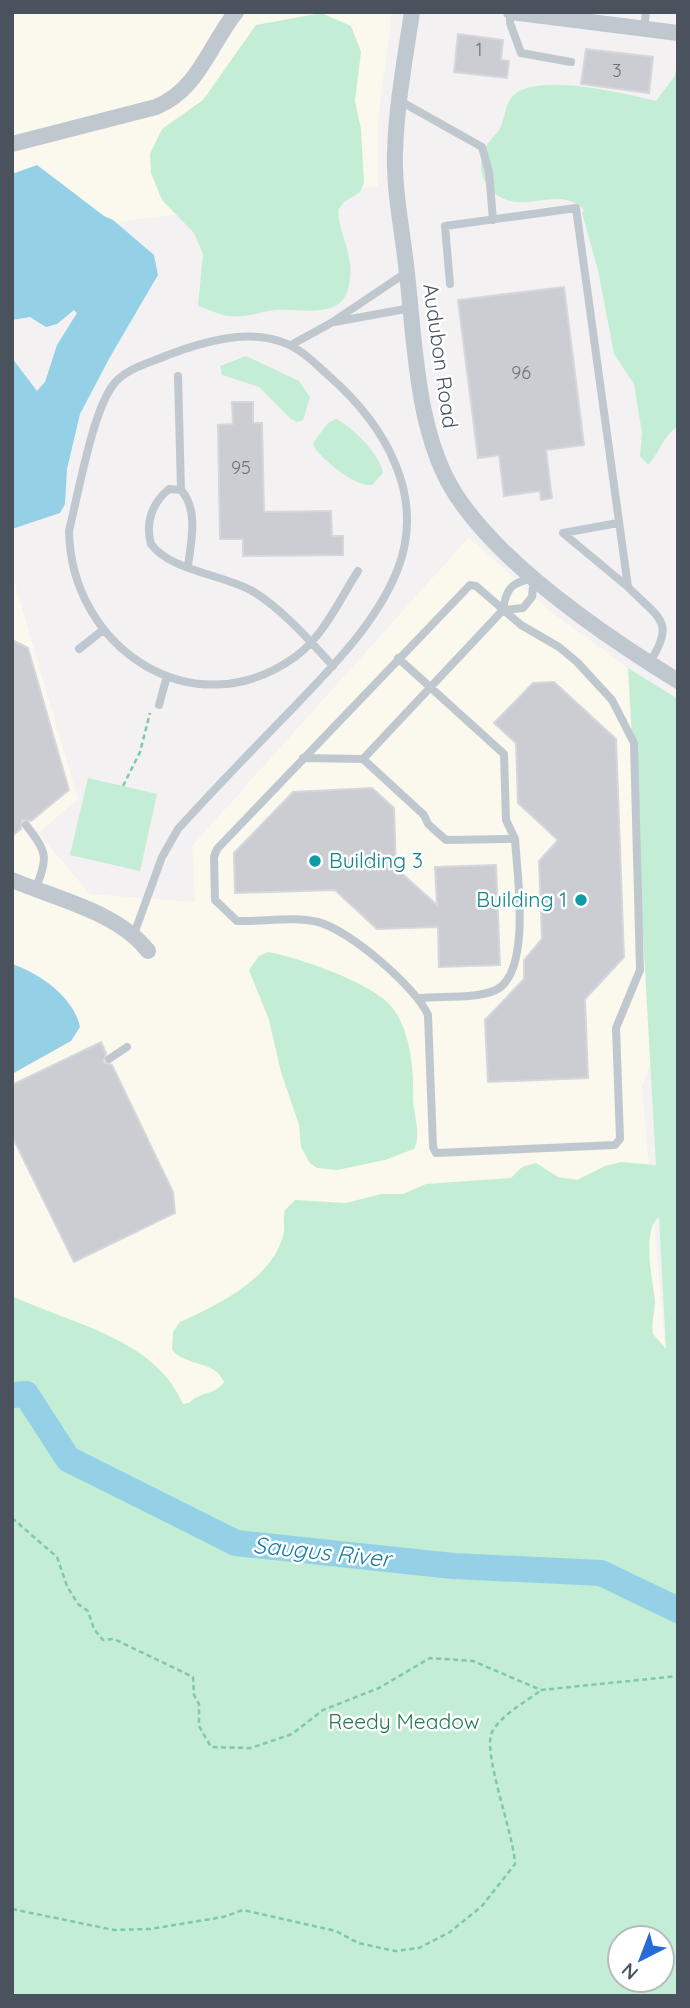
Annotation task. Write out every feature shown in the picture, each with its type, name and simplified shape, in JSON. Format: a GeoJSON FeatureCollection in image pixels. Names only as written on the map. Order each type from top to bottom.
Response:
{"type":"FeatureCollection","features":[{"type":"Feature","properties":{"kind":"street"},"geometry":{"type":"LineString","coordinates":[[12,144],[156,107],[175,98],[194,79],[236,12]]}},
{"type":"Feature","properties":{"kind":"street","name":"Audubon Road"},"geometry":{"type":"LineString","coordinates":[[412,12],[400,102],[395,168],[424,406],[440,468],[467,512],[534,578],[590,623],[678,681]]}},
{"type":"Feature","properties":{"kind":"street"},"geometry":{"type":"LineString","coordinates":[[511,12],[645,20],[678,33]]}},
{"type":"Feature","properties":{"kind":"street"},"geometry":{"type":"LineString","coordinates":[[12,880],[116,923],[134,934],[148,951]]}},
{"type":"Feature","properties":{"kind":"lane"},"geometry":{"type":"LineString","coordinates":[[511,12],[510,23],[521,52],[571,62]]}},
{"type":"Feature","properties":{"kind":"lane"},"geometry":{"type":"LineString","coordinates":[[400,102],[482,147],[487,159],[493,220]]}},
{"type":"Feature","properties":{"kind":"lane"},"geometry":{"type":"LineString","coordinates":[[450,284],[446,226],[576,208],[628,587]]}},
{"type":"Feature","properties":{"kind":"lane"},"geometry":{"type":"LineString","coordinates":[[291,345],[331,323],[407,272]]}},
{"type":"Feature","properties":{"kind":"lane"},"geometry":{"type":"LineString","coordinates":[[331,323],[411,307]]}},
{"type":"Feature","properties":{"kind":"lane"},"geometry":{"type":"LineString","coordinates":[[134,934],[162,857],[178,828],[333,666],[368,620],[396,572],[406,539],[407,501],[393,458],[372,423],[338,384],[291,345],[260,338],[218,339],[197,344],[128,372],[110,390],[100,413],[69,531],[72,558],[83,596],[103,630],[135,661],[167,676],[196,683],[229,683],[276,668],[299,654],[311,642],[358,571]]}},
{"type":"Feature","properties":{"kind":"lane"},"geometry":{"type":"LineString","coordinates":[[178,376],[181,490],[189,501],[192,516],[188,566]]}},
{"type":"Feature","properties":{"kind":"lane"},"geometry":{"type":"LineString","coordinates":[[181,490],[169,489],[159,499],[151,514],[149,537],[158,552],[250,590],[280,611],[333,666]]}},
{"type":"Feature","properties":{"kind":"lane"},"geometry":{"type":"LineString","coordinates":[[618,523],[563,533],[628,587],[662,622],[665,632],[662,643],[649,663]]}},
{"type":"Feature","properties":{"kind":"lane"},"geometry":{"type":"LineString","coordinates":[[363,759],[503,611],[505,593],[515,582],[534,578],[532,597],[523,608],[503,611]]}},
{"type":"Feature","properties":{"kind":"lane"},"geometry":{"type":"LineString","coordinates":[[468,585],[476,586],[503,611],[527,630],[559,647],[598,684],[625,722],[636,753],[640,970],[616,1024],[618,1143],[436,1153],[433,1147],[428,1015],[420,998],[383,965],[329,925],[315,921],[237,921],[216,902],[216,851],[468,585]]}},
{"type":"Feature","properties":{"kind":"lane"},"geometry":{"type":"LineString","coordinates":[[79,649],[103,630]]}},
{"type":"Feature","properties":{"kind":"lane"},"geometry":{"type":"LineString","coordinates":[[398,658],[504,754],[506,820],[515,839],[520,926],[512,974],[498,989],[486,993],[420,998]]}},
{"type":"Feature","properties":{"kind":"lane"},"geometry":{"type":"LineString","coordinates":[[156,704],[167,676]]}},
{"type":"Feature","properties":{"kind":"lane"},"geometry":{"type":"LineString","coordinates":[[303,758],[363,759],[424,814],[428,824],[444,839],[515,839]]}},
{"type":"Feature","properties":{"kind":"lane"},"geometry":{"type":"LineString","coordinates":[[26,825],[42,846],[45,857],[35,890]]}},
{"type":"Feature","properties":{"kind":"lane"},"geometry":{"type":"LineString","coordinates":[[109,1059],[127,1047]]}},
{"type":"Feature","properties":{"kind":"path"},"geometry":{"type":"LineString","coordinates":[[124,786],[140,752],[156,704]]}},
{"type":"Feature","properties":{"kind":"path"},"geometry":{"type":"LineString","coordinates":[[12,1518],[57,1557],[67,1586],[78,1604],[88,1611],[94,1629],[103,1640],[114,1639],[193,1677],[194,1695],[199,1704],[199,1726],[211,1747],[251,1748],[292,1734],[323,1710],[379,1688],[430,1658],[473,1661],[541,1690],[678,1676]]}},
{"type":"Feature","properties":{"kind":"path"},"geometry":{"type":"LineString","coordinates":[[12,1909],[114,1930],[150,1929],[223,1917],[243,1910],[336,1931],[358,1943],[395,1951],[419,1948],[450,1932],[482,1906],[515,1864],[515,1844],[491,1759],[491,1735],[501,1721],[541,1690]]}},
{"type":"Feature","properties":{"kind":"shaded area"},"geometry":{"type":"Polygon","coordinates":[[[12,12],[392,12],[378,120],[378,186],[12,237],[12,12]]]}},
{"type":"Feature","properties":{"kind":"shaded area"},"geometry":{"type":"Polygon","coordinates":[[[469,537],[550,611],[628,668],[674,744],[660,1039],[642,1086],[670,1403],[227,1472],[12,1351],[12,574],[78,799],[38,833],[90,894],[195,902],[192,846],[469,537]]]}},
{"type":"Feature","properties":{"kind":"green space"},"geometry":{"type":"Polygon","coordinates":[[[321,13],[351,26],[361,52],[355,101],[361,129],[364,183],[360,192],[344,202],[338,210],[350,267],[344,299],[328,309],[276,310],[248,316],[229,316],[198,306],[203,254],[194,233],[162,200],[151,173],[150,154],[162,129],[203,100],[256,25],[321,13]]]}},
{"type":"Feature","properties":{"kind":"green space"},"geometry":{"type":"Polygon","coordinates":[[[678,65],[678,426],[648,465],[640,456],[642,433],[634,384],[614,354],[598,270],[582,213],[584,210],[563,199],[528,202],[505,200],[489,188],[481,164],[484,151],[502,124],[509,101],[522,90],[539,86],[580,86],[656,101],[674,77],[678,65]]]}},
{"type":"Feature","properties":{"kind":"green space"},"geometry":{"type":"Polygon","coordinates":[[[246,356],[299,381],[310,397],[303,420],[297,422],[291,419],[259,387],[222,375],[220,366],[246,356]]]}},
{"type":"Feature","properties":{"kind":"green space"},"geometry":{"type":"Polygon","coordinates":[[[336,419],[357,435],[377,458],[383,473],[372,485],[349,478],[332,466],[314,447],[313,443],[328,423],[336,419]]]}},
{"type":"Feature","properties":{"kind":"green space","name":"Reedy Meadow"},"geometry":{"type":"Polygon","coordinates":[[[628,668],[678,699],[678,1996],[12,1996],[12,1296],[85,1325],[132,1348],[153,1363],[170,1382],[183,1404],[189,1403],[216,1390],[224,1382],[214,1370],[185,1359],[172,1350],[173,1332],[180,1322],[226,1299],[255,1278],[277,1251],[283,1236],[285,1210],[295,1200],[346,1203],[381,1194],[403,1194],[426,1184],[511,1178],[522,1167],[536,1163],[558,1177],[577,1180],[605,1166],[621,1162],[656,1165],[628,668]],[[659,1217],[650,1233],[649,1244],[655,1301],[653,1334],[666,1348],[659,1217]]]}},
{"type":"Feature","properties":{"kind":"green space"},"geometry":{"type":"Polygon","coordinates":[[[88,778],[157,794],[140,871],[70,855],[88,778]]]}},
{"type":"Feature","properties":{"kind":"green space"},"geometry":{"type":"Polygon","coordinates":[[[268,952],[297,959],[347,978],[375,993],[394,1010],[405,1033],[411,1059],[417,1130],[414,1149],[385,1160],[337,1170],[317,1168],[310,1163],[301,1147],[299,1125],[281,1072],[269,1020],[249,970],[259,956],[268,952]]]}},
{"type":"Feature","properties":{"kind":"water"},"geometry":{"type":"Polygon","coordinates":[[[37,165],[113,220],[154,255],[158,275],[80,414],[67,469],[65,504],[60,513],[12,529],[12,358],[37,391],[45,382],[57,345],[77,313],[74,310],[57,324],[46,327],[30,317],[12,320],[12,174],[37,165]]]}},
{"type":"Feature","properties":{"kind":"water"},"geometry":{"type":"Polygon","coordinates":[[[12,964],[33,973],[63,996],[71,1006],[80,1027],[71,1041],[12,1074],[12,964]]]}},
{"type":"Feature","properties":{"kind":"building"},"geometry":{"type":"Polygon","coordinates":[[[458,34],[503,40],[501,60],[509,61],[507,78],[454,72],[458,34]]]}},
{"type":"Feature","properties":{"kind":"building"},"geometry":{"type":"Polygon","coordinates":[[[586,49],[653,57],[649,93],[581,84],[586,49]]]}},
{"type":"Feature","properties":{"kind":"building"},"geometry":{"type":"Polygon","coordinates":[[[564,287],[584,445],[546,450],[552,498],[541,500],[540,491],[504,496],[499,455],[478,458],[458,300],[564,287]]]}},
{"type":"Feature","properties":{"kind":"building"},"geometry":{"type":"Polygon","coordinates":[[[232,402],[253,402],[253,423],[262,423],[264,512],[331,511],[332,536],[343,536],[343,555],[243,556],[243,539],[220,539],[218,425],[233,424],[232,402]]]}},
{"type":"Feature","properties":{"kind":"building"},"geometry":{"type":"Polygon","coordinates":[[[12,640],[28,648],[69,790],[31,821],[22,820],[21,829],[12,836],[12,640]]]}},
{"type":"Feature","properties":{"kind":"building","name":"Building 1"},"geometry":{"type":"Polygon","coordinates":[[[554,682],[616,739],[624,957],[585,999],[588,1078],[488,1082],[485,1020],[524,979],[524,960],[542,939],[539,861],[558,840],[518,803],[516,743],[494,723],[533,683],[554,682]]]}},
{"type":"Feature","properties":{"kind":"building","name":"Building 3"},"geometry":{"type":"Polygon","coordinates":[[[372,788],[394,808],[396,868],[437,905],[435,867],[496,865],[500,965],[439,967],[438,927],[377,929],[335,890],[235,893],[234,853],[293,792],[372,788]]]}},
{"type":"Feature","properties":{"kind":"building"},"geometry":{"type":"Polygon","coordinates":[[[101,1042],[106,1053],[103,1062],[112,1065],[173,1192],[175,1213],[74,1262],[12,1136],[12,1085],[101,1042]]]}},
{"type":"Feature","properties":{"kind":"waterway","name":"Saugus River"},"geometry":{"type":"LineString","coordinates":[[12,1395],[26,1394],[68,1459],[236,1543],[453,1566],[601,1573],[678,1610]]}},
{"type":"Feature","properties":{"kind":"place","name":"Building 3"},"geometry":{"type":"Point","coordinates":[315,861]}},
{"type":"Feature","properties":{"kind":"place","name":"Building 1"},"geometry":{"type":"Point","coordinates":[581,900]}}]}
